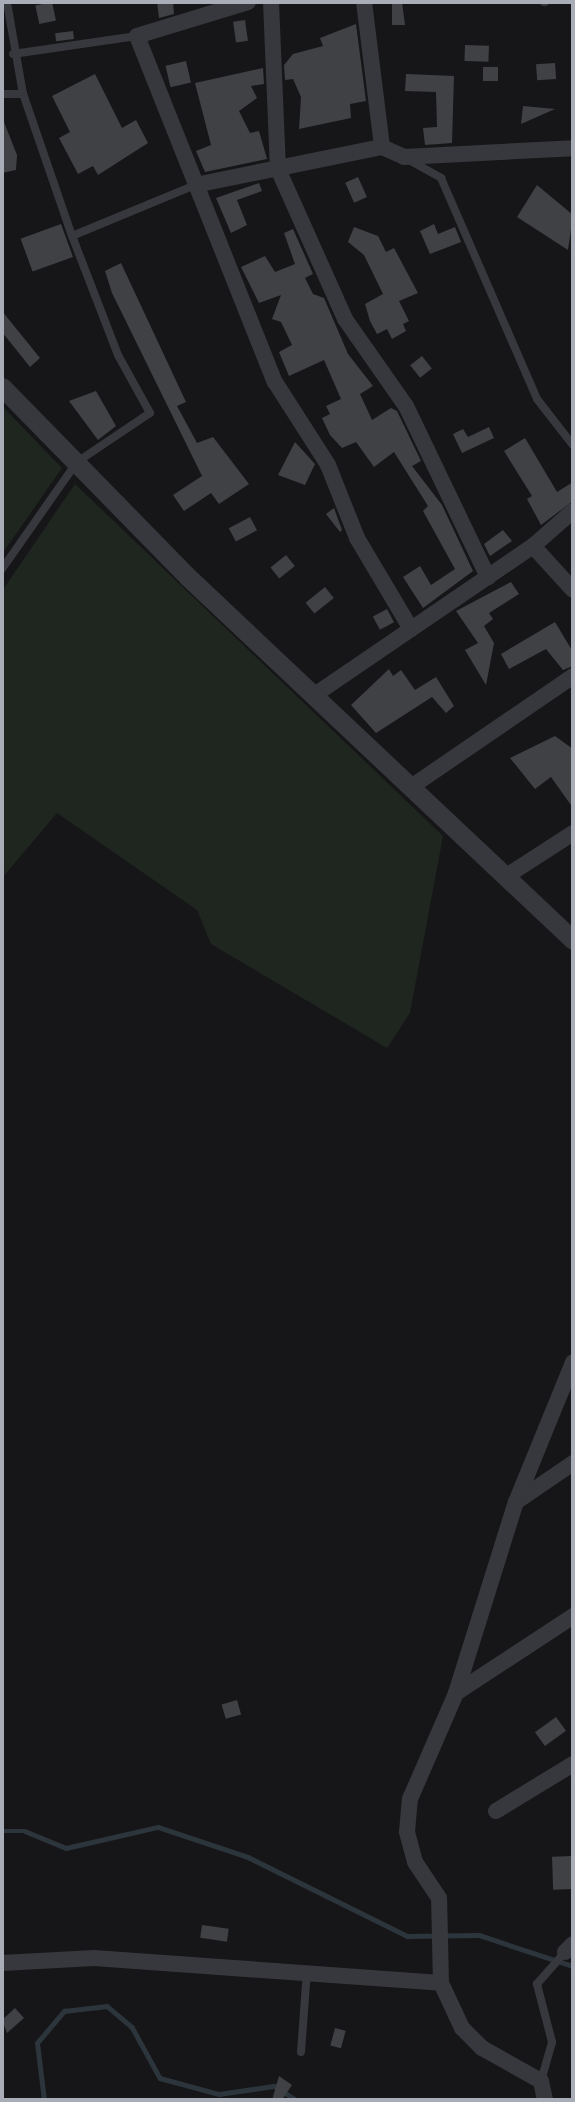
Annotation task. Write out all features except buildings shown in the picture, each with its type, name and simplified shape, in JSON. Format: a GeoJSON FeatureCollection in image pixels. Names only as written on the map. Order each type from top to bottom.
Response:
{"type":"FeatureCollection","features":[{"type":"Feature","properties":{"kind":"street"},"geometry":{"type":"LineString","coordinates":[[248,2],[137,36],[275,382],[328,465],[357,538],[411,629]]}},
{"type":"Feature","properties":{"kind":"street"},"geometry":{"type":"LineString","coordinates":[[271,2],[278,169],[345,319],[406,406],[488,577]]}},
{"type":"Feature","properties":{"kind":"street"},"geometry":{"type":"LineString","coordinates":[[364,2],[382,148]]}},
{"type":"Feature","properties":{"kind":"street"},"geometry":{"type":"LineString","coordinates":[[195,185],[382,148],[404,157],[573,148]]}},
{"type":"Feature","properties":{"kind":"street"},"geometry":{"type":"LineString","coordinates":[[2,387],[313,696],[508,875],[573,940]]}},
{"type":"Feature","properties":{"kind":"street"},"geometry":{"type":"LineString","coordinates":[[313,696],[533,546],[573,511]]}},
{"type":"Feature","properties":{"kind":"street"},"geometry":{"type":"LineString","coordinates":[[533,546],[573,590]]}},
{"type":"Feature","properties":{"kind":"street"},"geometry":{"type":"LineString","coordinates":[[411,787],[573,676]]}},
{"type":"Feature","properties":{"kind":"street"},"geometry":{"type":"LineString","coordinates":[[508,875],[573,833]]}},
{"type":"Feature","properties":{"kind":"street"},"geometry":{"type":"LineString","coordinates":[[545,2100],[541,2081],[482,2048],[462,2028],[441,1983],[439,1898],[415,1862],[407,1832],[410,1798],[456,1693],[516,1502],[573,1362]]}},
{"type":"Feature","properties":{"kind":"street"},"geometry":{"type":"LineString","coordinates":[[516,1502],[573,1464]]}},
{"type":"Feature","properties":{"kind":"street"},"geometry":{"type":"LineString","coordinates":[[456,1693],[573,1616]]}},
{"type":"Feature","properties":{"kind":"street"},"geometry":{"type":"LineString","coordinates":[[496,1811],[573,1764]]}},
{"type":"Feature","properties":{"kind":"street"},"geometry":{"type":"LineString","coordinates":[[2,1963],[94,1958],[307,1971],[441,1983]]}},
{"type":"Feature","properties":{"kind":"lane"},"geometry":{"type":"LineString","coordinates":[[2,569],[77,462],[150,413],[118,355],[72,236],[23,94],[6,22],[7,2]]}},
{"type":"Feature","properties":{"kind":"lane"},"geometry":{"type":"LineString","coordinates":[[13,54],[137,36]]}},
{"type":"Feature","properties":{"kind":"lane"},"geometry":{"type":"LineString","coordinates":[[2,94],[23,94]]}},
{"type":"Feature","properties":{"kind":"lane"},"geometry":{"type":"LineString","coordinates":[[404,157],[440,178],[537,400],[573,444]]}},
{"type":"Feature","properties":{"kind":"lane"},"geometry":{"type":"LineString","coordinates":[[72,236],[195,185]]}},
{"type":"Feature","properties":{"kind":"lane"},"geometry":{"type":"LineString","coordinates":[[541,2081],[552,2042],[537,1984],[557,1967],[568,1951]]}},
{"type":"Feature","properties":{"kind":"lane"},"geometry":{"type":"LineString","coordinates":[[301,2052],[307,1971]]}},
{"type":"Feature","properties":{"kind":"shaded area"},"geometry":{"type":"Polygon","coordinates":[[[2,406],[62,468],[2,554],[2,406]]]}},
{"type":"Feature","properties":{"kind":"shaded area"},"geometry":{"type":"Polygon","coordinates":[[[75,484],[443,836],[410,1013],[387,1048],[211,944],[197,910],[57,813],[2,878],[2,591],[75,484]]]}},
{"type":"Feature","properties":{"kind":"waterway"},"geometry":{"type":"LineString","coordinates":[[2,1831],[25,1831],[66,1848],[158,1827],[248,1857],[407,1936],[479,1935],[573,1966]]}},
{"type":"Feature","properties":{"kind":"waterway"},"geometry":{"type":"LineString","coordinates":[[44,2100],[37,2043],[64,2011],[107,2006],[132,2027],[160,2078],[219,2094],[274,2086],[296,2100]]}}]}
